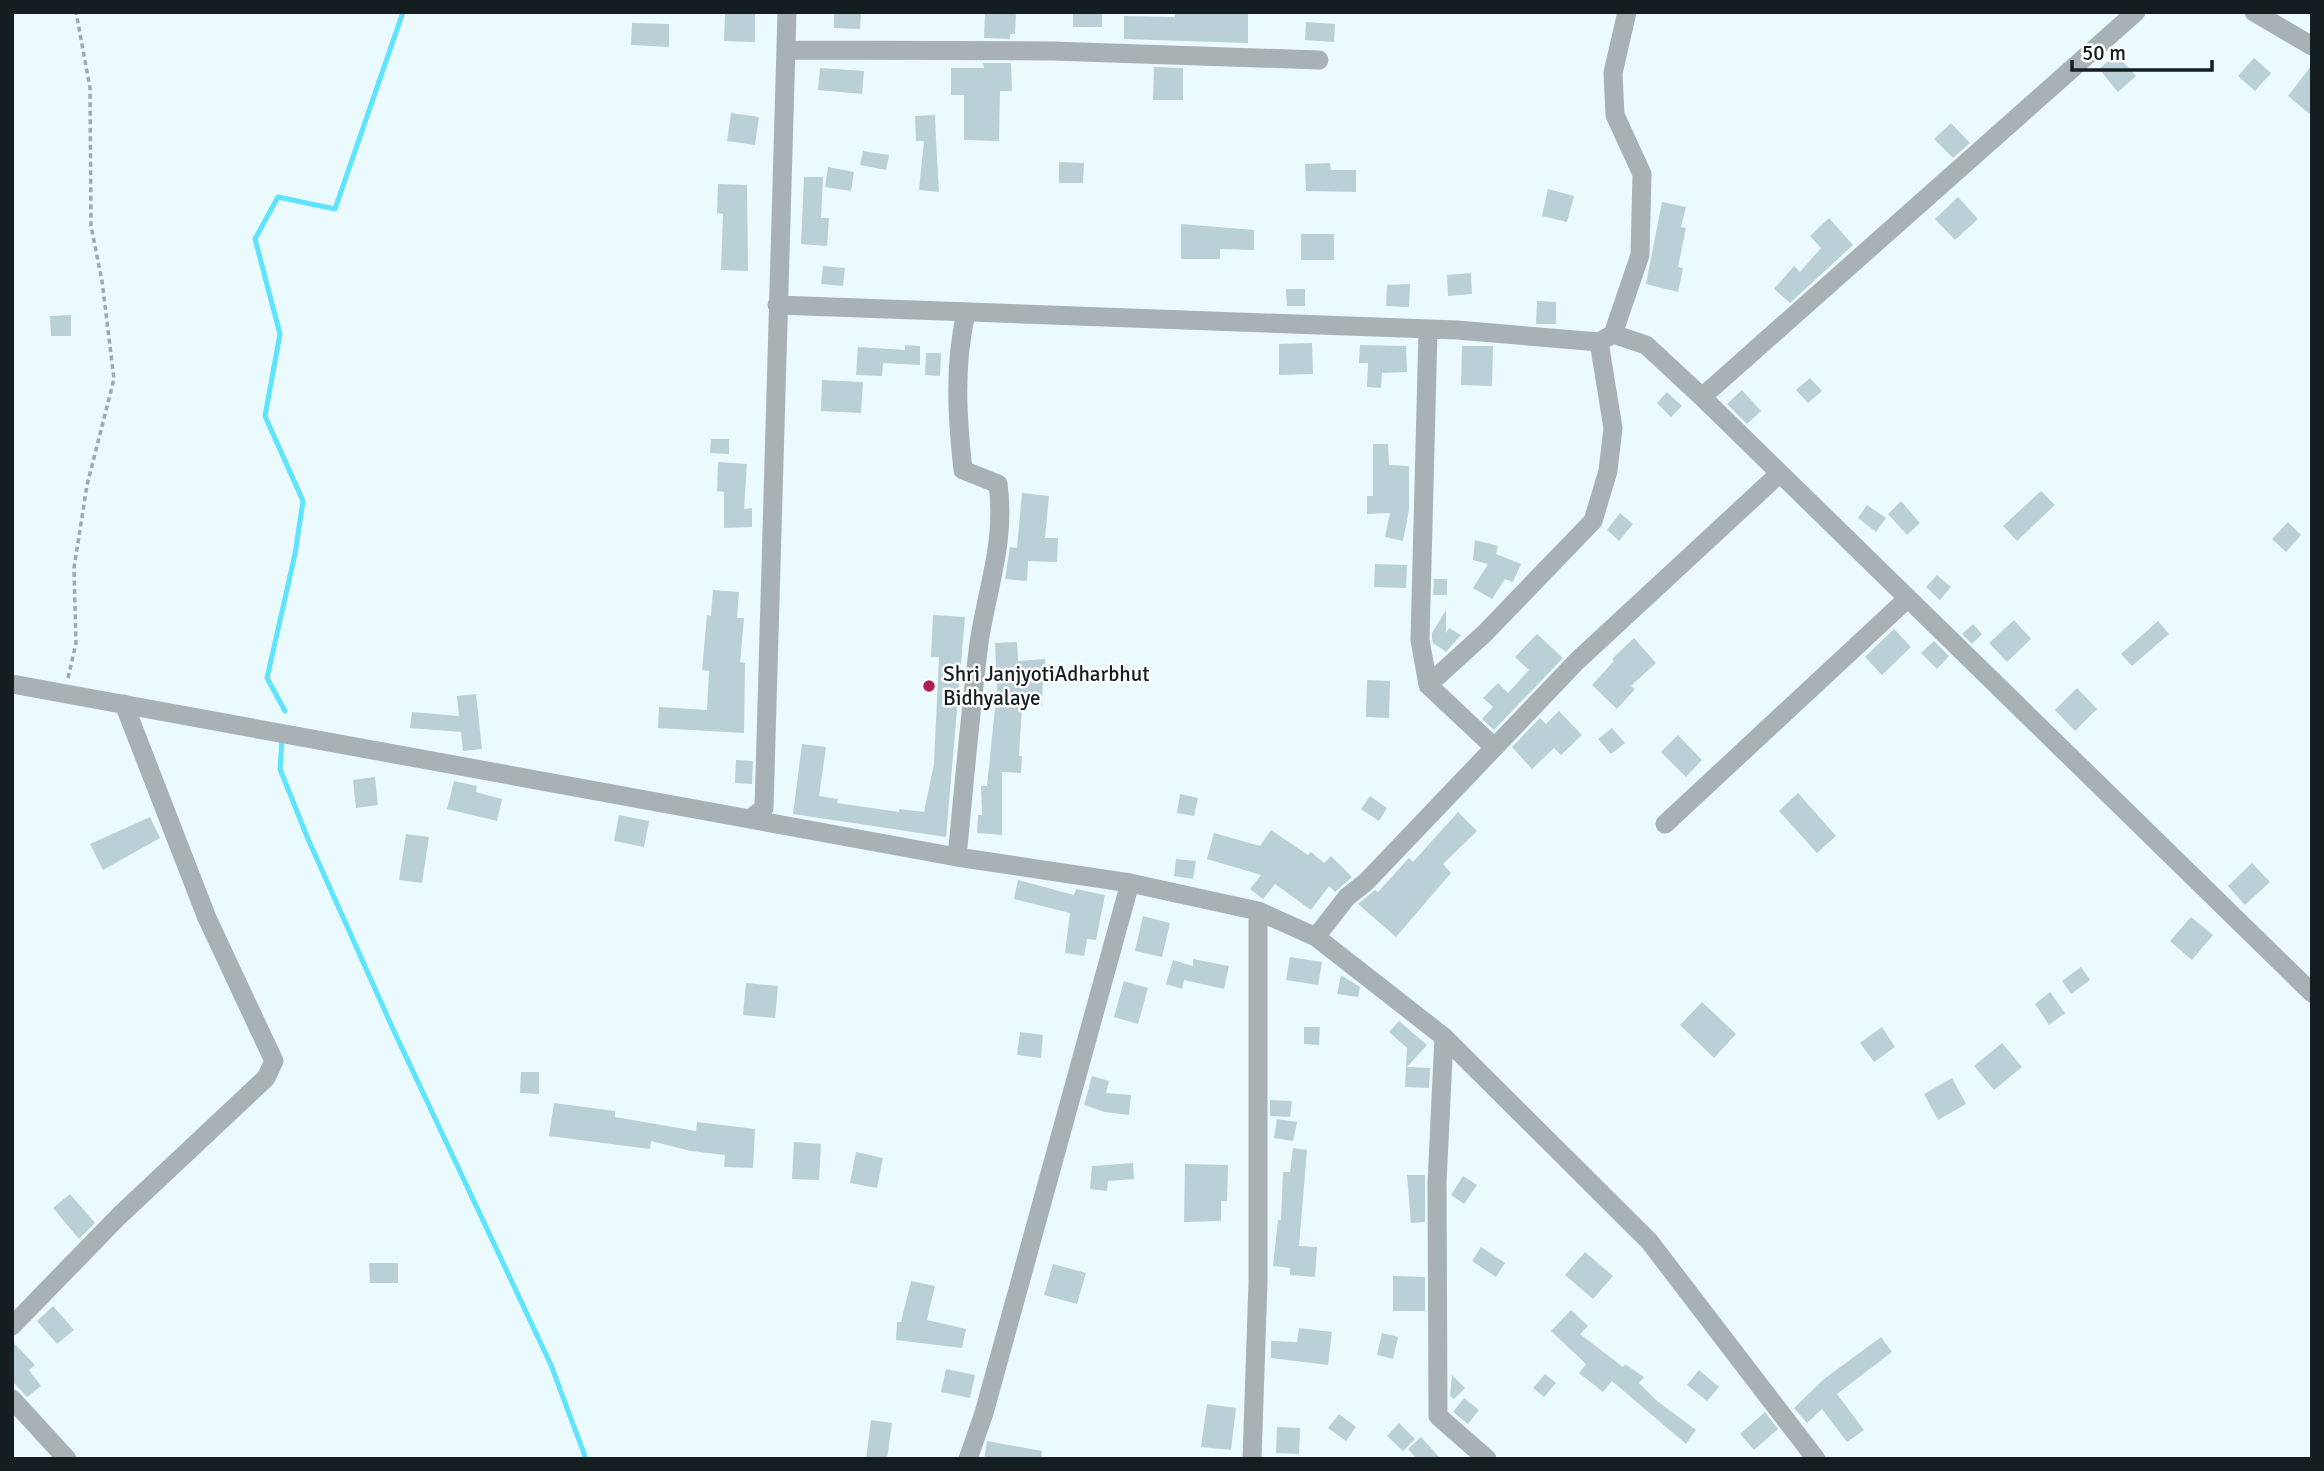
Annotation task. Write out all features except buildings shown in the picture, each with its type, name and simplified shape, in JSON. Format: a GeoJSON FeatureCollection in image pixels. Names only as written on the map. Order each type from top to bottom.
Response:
{"type":"FeatureCollection","features":[{"type":"Feature","properties":{"kind":"street"},"geometry":{"type":"LineString","coordinates":[[750,819],[764,808],[787,12]]}},
{"type":"Feature","properties":{"kind":"street"},"geometry":{"type":"LineString","coordinates":[[1427,685],[1485,633],[1593,520],[1608,471],[1613,428],[1606,338],[1640,255],[1642,174],[1615,115],[1613,73],[1627,12]]}},
{"type":"Feature","properties":{"kind":"street"},"geometry":{"type":"LineString","coordinates":[[1702,397],[2136,12]]}},
{"type":"Feature","properties":{"kind":"street"},"geometry":{"type":"LineString","coordinates":[[2254,12],[2312,46]]}},
{"type":"Feature","properties":{"kind":"street"},"geometry":{"type":"LineString","coordinates":[[786,50],[1053,51],[1319,60]]}},
{"type":"Feature","properties":{"kind":"street"},"geometry":{"type":"LineString","coordinates":[[777,305],[1457,330],[1606,338],[1646,345],[2312,993]]}},
{"type":"Feature","properties":{"kind":"street"},"geometry":{"type":"LineString","coordinates":[[957,858],[979,641],[995,575],[1002,512],[998,484],[963,470],[956,405],[960,338],[966,313]]}},
{"type":"Feature","properties":{"kind":"street"},"geometry":{"type":"LineString","coordinates":[[1428,331],[1420,640],[1427,685],[1494,747]]}},
{"type":"Feature","properties":{"kind":"street"},"geometry":{"type":"LineString","coordinates":[[1316,937],[1347,897],[1366,882],[1577,662],[1779,474]]}},
{"type":"Feature","properties":{"kind":"street"},"geometry":{"type":"LineString","coordinates":[[1665,824],[1907,599]]}},
{"type":"Feature","properties":{"kind":"street"},"geometry":{"type":"LineString","coordinates":[[12,684],[957,858],[1130,883],[1258,911],[1316,937],[1444,1037],[1649,1241],[1816,1459]]}},
{"type":"Feature","properties":{"kind":"street"},"geometry":{"type":"LineString","coordinates":[[12,1326],[119,1216],[266,1078],[274,1061],[207,918],[124,704]]}},
{"type":"Feature","properties":{"kind":"street"},"geometry":{"type":"LineString","coordinates":[[968,1459],[984,1413],[1130,883]]}},
{"type":"Feature","properties":{"kind":"street"},"geometry":{"type":"LineString","coordinates":[[1252,1459],[1257,1350],[1258,911]]}},
{"type":"Feature","properties":{"kind":"street"},"geometry":{"type":"LineString","coordinates":[[1444,1037],[1437,1184],[1438,1416],[1487,1459]]}},
{"type":"Feature","properties":{"kind":"street"},"geometry":{"type":"LineString","coordinates":[[12,1399],[67,1459]]}},
{"type":"Feature","properties":{"kind":"path"},"geometry":{"type":"LineString","coordinates":[[64,693],[76,643],[74,568],[87,485],[114,379],[102,281],[91,226],[90,88],[76,12]]}},
{"type":"Feature","properties":{"kind":"waterway"},"geometry":{"type":"LineString","coordinates":[[285,711],[267,678],[295,554],[303,501],[265,416],[280,334],[255,239],[278,197],[335,209],[403,12]]}},
{"type":"Feature","properties":{"kind":"waterway"},"geometry":{"type":"LineString","coordinates":[[282,740],[280,769],[308,839],[393,1029],[551,1365],[586,1459]]}},
{"type":"Feature","properties":{"kind":"place","name":"Shri JanjyotiAdharbhut Bidhyalaye"},"geometry":{"type":"Point","coordinates":[929,686]}}]}
